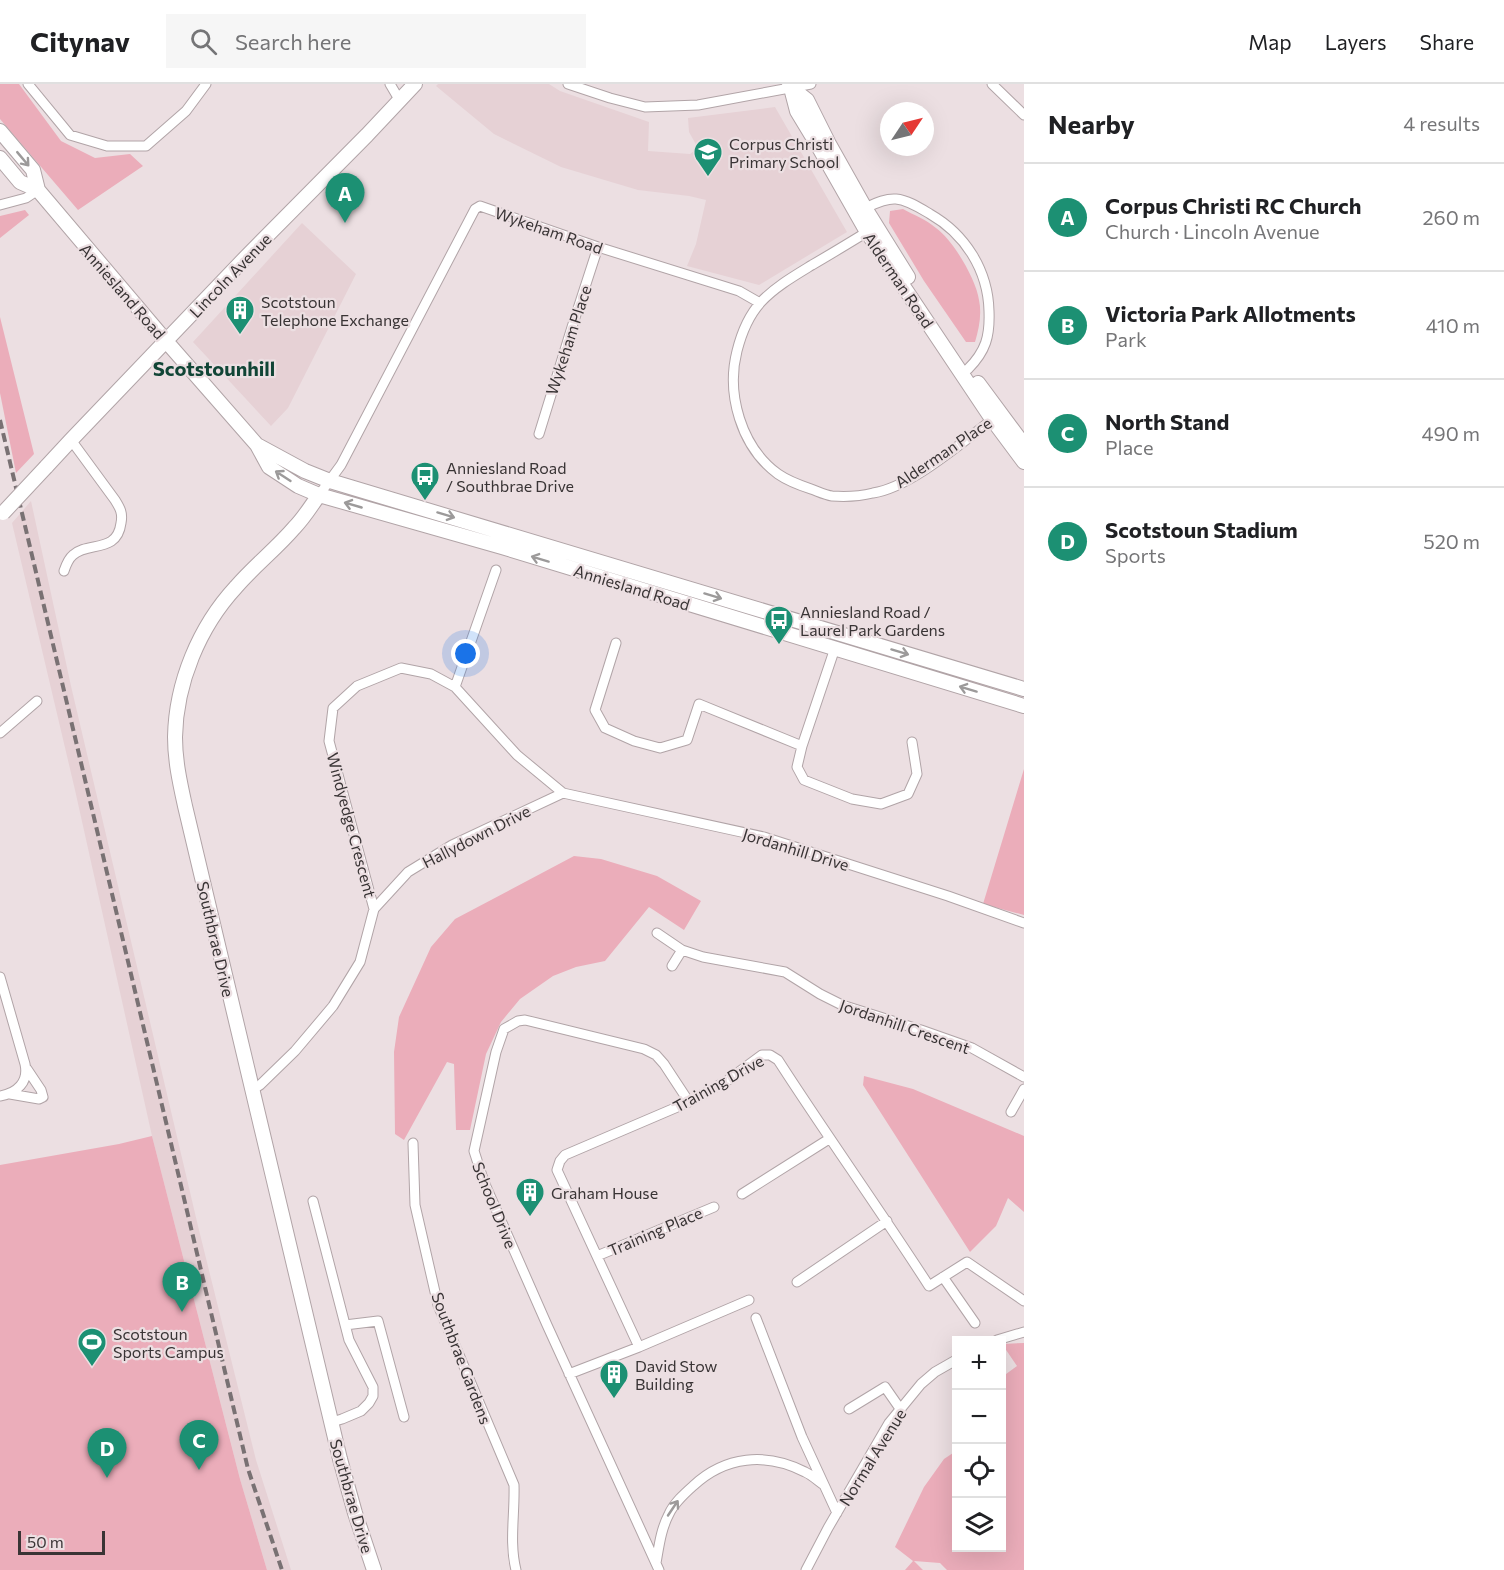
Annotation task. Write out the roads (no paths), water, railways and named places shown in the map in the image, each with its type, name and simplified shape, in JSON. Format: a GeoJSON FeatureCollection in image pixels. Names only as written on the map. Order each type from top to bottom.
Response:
{"type":"FeatureCollection","features":[{"type":"Feature","properties":{"kind":"street"},"geometry":{"type":"LineString","coordinates":[[28,84],[70,135],[106,146],[146,146],[186,111],[206,84]]}},
{"type":"Feature","properties":{"kind":"street"},"geometry":{"type":"LineString","coordinates":[[390,84],[400,101]]}},
{"type":"Feature","properties":{"kind":"street","name":"Lincoln Avenue"},"geometry":{"type":"LineString","coordinates":[[1,514],[415,84]]}},
{"type":"Feature","properties":{"kind":"street"},"geometry":{"type":"LineString","coordinates":[[568,84],[645,107],[698,105],[790,85],[811,84]]}},
{"type":"Feature","properties":{"kind":"street"},"geometry":{"type":"LineString","coordinates":[[992,84],[1024,116]]}},
{"type":"Feature","properties":{"kind":"street","name":"Alderman Road"},"geometry":{"type":"LineString","coordinates":[[790,85],[807,100],[865,208],[968,369],[1024,462]]}},
{"type":"Feature","properties":{"kind":"street","name":"Alderman Road"},"geometry":{"type":"LineString","coordinates":[[790,85],[796,111],[818,144],[867,232],[996,416],[1024,445]]}},
{"type":"Feature","properties":{"kind":"street","name":"Anniesland Road"},"geometry":{"type":"LineString","coordinates":[[0,131],[33,170],[38,190]]}},
{"type":"Feature","properties":{"kind":"street","name":"Anniesland Road"},"geometry":{"type":"LineString","coordinates":[[0,158],[20,182],[38,190],[257,445],[269,467],[298,486],[319,495],[502,547],[1024,706]]}},
{"type":"Feature","properties":{"kind":"street"},"geometry":{"type":"LineString","coordinates":[[0,205],[26,198],[38,190]]}},
{"type":"Feature","properties":{"kind":"street","name":"Alderman Road"},"geometry":{"type":"LineString","coordinates":[[865,208],[896,199],[920,208],[945,224],[974,256],[987,285],[989,318],[984,349],[979,359],[968,369]]}},
{"type":"Feature","properties":{"kind":"street","name":"Wykeham Road"},"geometry":{"type":"LineString","coordinates":[[319,495],[341,465],[475,209],[480,206],[598,247],[739,291],[760,303]]}},
{"type":"Feature","properties":{"kind":"street","name":"Alderman Place"},"geometry":{"type":"LineString","coordinates":[[867,232],[787,280],[760,303],[749,320],[740,340],[734,362],[733,377],[741,424],[757,453],[777,473],[795,484],[832,496],[857,496],[891,488],[929,467],[996,416]]}},
{"type":"Feature","properties":{"kind":"street","name":"Wykeham Place"},"geometry":{"type":"LineString","coordinates":[[539,434],[598,247]]}},
{"type":"Feature","properties":{"kind":"street"},"geometry":{"type":"LineString","coordinates":[[64,571],[73,554],[98,547],[116,537],[120,530],[122,514],[115,500],[70,440]]}},
{"type":"Feature","properties":{"kind":"street","name":"Anniesland Road"},"geometry":{"type":"LineString","coordinates":[[257,445],[305,471],[330,481],[1024,689]]}},
{"type":"Feature","properties":{"kind":"street","name":"Southbrae Drive"},"geometry":{"type":"LineString","coordinates":[[319,495],[294,529],[237,585],[200,638],[179,702],[175,738],[178,774],[252,1090],[347,1486],[374,1570]]}},
{"type":"Feature","properties":{"kind":"street"},"geometry":{"type":"LineString","coordinates":[[455,687],[496,570]]}},
{"type":"Feature","properties":{"kind":"street"},"geometry":{"type":"LineString","coordinates":[[734,618],[736,603]]}},
{"type":"Feature","properties":{"kind":"street"},"geometry":{"type":"LineString","coordinates":[[616,643],[595,710],[605,728],[634,741],[660,748],[687,740],[699,704],[802,746]]}},
{"type":"Feature","properties":{"kind":"street"},"geometry":{"type":"LineString","coordinates":[[835,648],[802,746],[798,767],[804,780],[852,799],[881,804],[908,794],[917,774],[912,742]]}},
{"type":"Feature","properties":{"kind":"street","name":"Windyedge Crescent"},"geometry":{"type":"LineString","coordinates":[[374,909],[329,741],[333,708],[357,686],[400,668],[431,674],[455,687],[517,755],[563,793]]}},
{"type":"Feature","properties":{"kind":"street"},"geometry":{"type":"LineString","coordinates":[[1,731],[38,701]]}},
{"type":"Feature","properties":{"kind":"street","name":"Hallydown Drive"},"geometry":{"type":"LineString","coordinates":[[252,1090],[295,1051],[333,1006],[360,962],[374,909],[408,872],[452,845],[563,793]]}},
{"type":"Feature","properties":{"kind":"street","name":"Jordanhill Drive"},"geometry":{"type":"LineString","coordinates":[[563,793],[764,837],[1024,923]]}},
{"type":"Feature","properties":{"kind":"street","name":"Jordanhill Crescent"},"geometry":{"type":"LineString","coordinates":[[657,933],[682,950],[703,957],[785,972],[842,1005],[972,1048],[1024,1077]]}},
{"type":"Feature","properties":{"kind":"street"},"geometry":{"type":"LineString","coordinates":[[672,966],[682,950]]}},
{"type":"Feature","properties":{"kind":"street"},"geometry":{"type":"LineString","coordinates":[[0,977],[26,1074],[23,1083],[16,1090],[4,1095]]}},
{"type":"Feature","properties":{"kind":"street","name":"School Drive"},"geometry":{"type":"LineString","coordinates":[[657,1567],[484,1182],[474,1151],[496,1052],[504,1029],[518,1021],[525,1020],[644,1048],[656,1055],[664,1064],[688,1102]]}},
{"type":"Feature","properties":{"kind":"street","name":"Training Drive"},"geometry":{"type":"LineString","coordinates":[[639,1347],[557,1170],[560,1161],[565,1155],[688,1102],[728,1080],[762,1055],[770,1055],[778,1060],[928,1286],[943,1277]]}},
{"type":"Feature","properties":{"kind":"street"},"geometry":{"type":"LineString","coordinates":[[4,1095],[39,1099],[43,1097],[43,1093],[25,1064]]}},
{"type":"Feature","properties":{"kind":"street"},"geometry":{"type":"LineString","coordinates":[[1011,1112],[1024,1089]]}},
{"type":"Feature","properties":{"kind":"street"},"geometry":{"type":"LineString","coordinates":[[742,1194],[829,1139]]}},
{"type":"Feature","properties":{"kind":"street","name":"Southbrae Gardens"},"geometry":{"type":"LineString","coordinates":[[412,1143],[415,1205],[438,1305],[514,1485],[512,1550],[516,1570]]}},
{"type":"Feature","properties":{"kind":"street","name":"Southbrae Drive"},"geometry":{"type":"LineString","coordinates":[[313,1201],[349,1340],[373,1387],[373,1395],[369,1403],[361,1411],[332,1422]]}},
{"type":"Feature","properties":{"kind":"street","name":"Training Place"},"geometry":{"type":"LineString","coordinates":[[597,1256],[714,1207]]}},
{"type":"Feature","properties":{"kind":"street"},"geometry":{"type":"LineString","coordinates":[[797,1282],[887,1221]]}},
{"type":"Feature","properties":{"kind":"street"},"geometry":{"type":"LineString","coordinates":[[975,1323],[943,1277],[967,1262],[1024,1301]]}},
{"type":"Feature","properties":{"kind":"street"},"geometry":{"type":"LineString","coordinates":[[569,1374],[749,1300]]}},
{"type":"Feature","properties":{"kind":"street"},"geometry":{"type":"LineString","coordinates":[[756,1318],[802,1437],[837,1513]]}},
{"type":"Feature","properties":{"kind":"street"},"geometry":{"type":"LineString","coordinates":[[345,1325],[378,1321],[404,1417]]}},
{"type":"Feature","properties":{"kind":"street"},"geometry":{"type":"LineString","coordinates":[[1006,1338],[1024,1332]]}},
{"type":"Feature","properties":{"kind":"street","name":"Normal Avenue"},"geometry":{"type":"LineString","coordinates":[[806,1570],[889,1424],[928,1378],[952,1363]]}},
{"type":"Feature","properties":{"kind":"street"},"geometry":{"type":"LineString","coordinates":[[849,1409],[885,1387],[901,1410]]}},
{"type":"Feature","properties":{"kind":"street"},"geometry":{"type":"LineString","coordinates":[[657,1567],[660,1537],[669,1513],[699,1480],[725,1464],[757,1460],[781,1462],[805,1472],[824,1485]]}},
{"type":"Feature","properties":{"kind":"railway"},"geometry":{"type":"LineString","coordinates":[[0,420],[248,1469],[282,1570]]}},
{"type":"Feature","properties":{"kind":"place","name":"Corpus Christi Primary School"},"geometry":{"type":"Point","coordinates":[708,178]}},
{"type":"Feature","properties":{"kind":"place","name":"Corpus Christi RC Church"},"geometry":{"type":"Point","coordinates":[345,223]}},
{"type":"Feature","properties":{"kind":"place","name":"Scotstoun Telephone Exchange"},"geometry":{"type":"Point","coordinates":[240,336]}},
{"type":"Feature","properties":{"kind":"place","name":"Anniesland Road / Southbrae Drive"},"geometry":{"type":"Point","coordinates":[425,502]}},
{"type":"Feature","properties":{"kind":"place","name":"Anniesland Road / Laurel Park Gardens"},"geometry":{"type":"Point","coordinates":[779,646]}},
{"type":"Feature","properties":{"kind":"place","name":"Graham House"},"geometry":{"type":"Point","coordinates":[530,1218]}},
{"type":"Feature","properties":{"kind":"place","name":"Victoria Park Allotments"},"geometry":{"type":"Point","coordinates":[182,1312]}},
{"type":"Feature","properties":{"kind":"place","name":"Scotstoun Sports Campus"},"geometry":{"type":"Point","coordinates":[92,1368]}},
{"type":"Feature","properties":{"kind":"place","name":"David Stow Building"},"geometry":{"type":"Point","coordinates":[614,1400]}},
{"type":"Feature","properties":{"kind":"place","name":"North Stand"},"geometry":{"type":"Point","coordinates":[199,1470]}},
{"type":"Feature","properties":{"kind":"place","name":"Scotstoun Stadium"},"geometry":{"type":"Point","coordinates":[107,1478]}},
{"type":"Feature","properties":{"kind":"district","name":"Scotstounhill"},"geometry":{"type":"Point","coordinates":[214,368]}}]}
